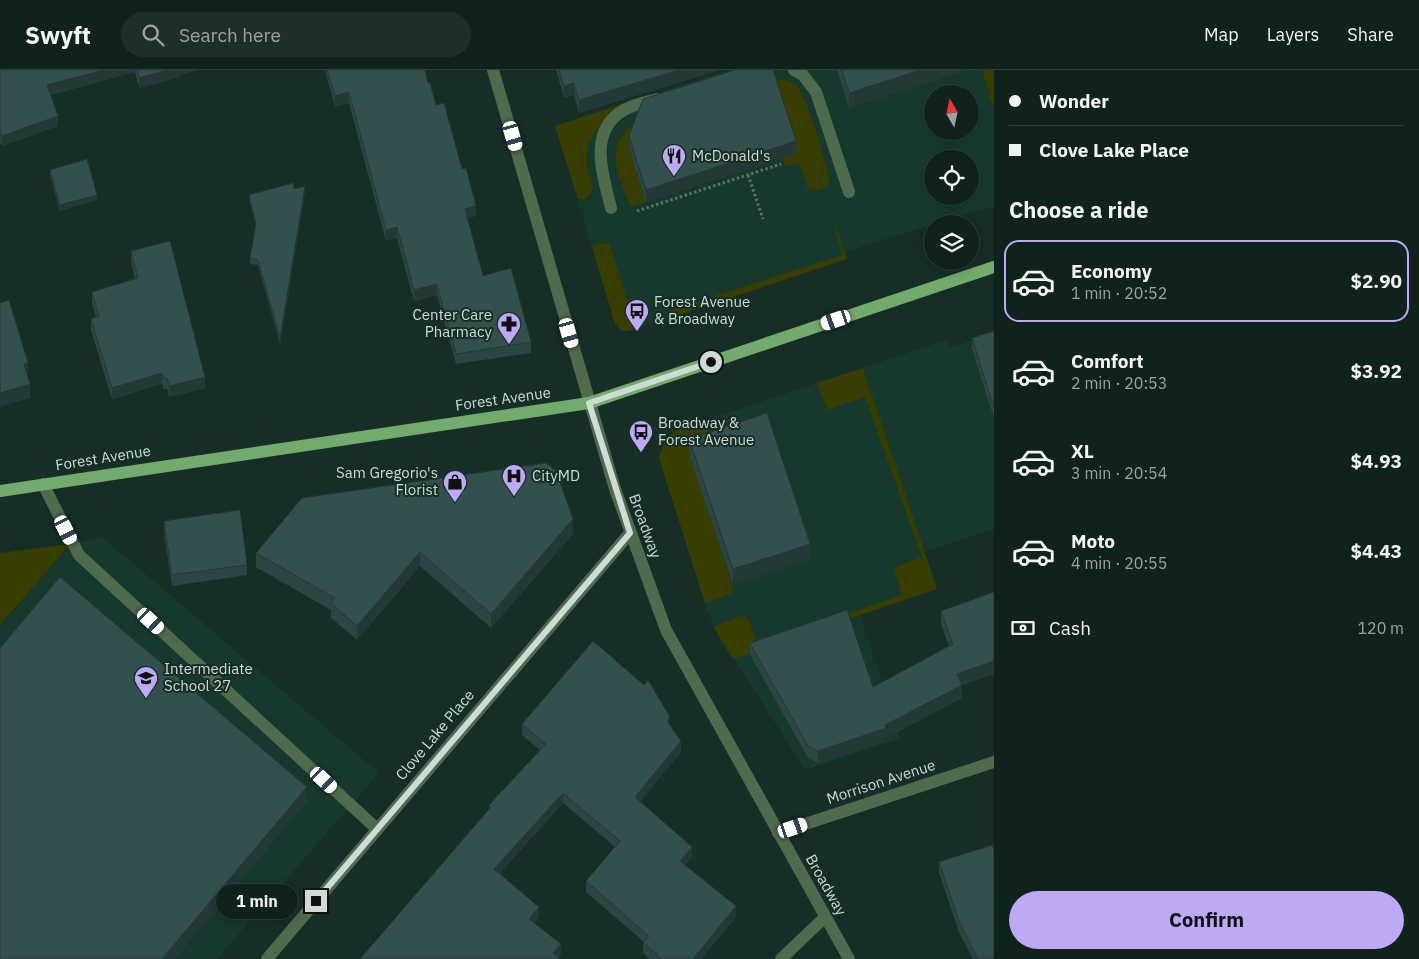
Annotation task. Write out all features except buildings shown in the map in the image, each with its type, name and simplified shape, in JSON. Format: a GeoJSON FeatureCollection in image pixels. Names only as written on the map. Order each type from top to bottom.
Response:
{"type":"FeatureCollection","features":[{"type":"Feature","properties":{"kind":"main road","name":"Forest Avenue"},"geometry":{"type":"LineString","coordinates":[[0,491],[589,403],[994,267]]}},
{"type":"Feature","properties":{"kind":"street","name":"Broadway"},"geometry":{"type":"LineString","coordinates":[[493,70],[589,403],[630,533],[666,630],[849,959]]}},
{"type":"Feature","properties":{"kind":"street"},"geometry":{"type":"LineString","coordinates":[[794,70],[803,75],[816,92],[849,192]]}},
{"type":"Feature","properties":{"kind":"street"},"geometry":{"type":"LineString","coordinates":[[611,208],[601,166],[600,148],[604,132],[613,117],[625,109],[672,94]]}},
{"type":"Feature","properties":{"kind":"street"},"geometry":{"type":"LineString","coordinates":[[43,484],[79,555],[377,829]]}},
{"type":"Feature","properties":{"kind":"street","name":"Clove Lake Place"},"geometry":{"type":"LineString","coordinates":[[267,959],[630,533]]}},
{"type":"Feature","properties":{"kind":"street","name":"Morrison Avenue"},"geometry":{"type":"LineString","coordinates":[[778,833],[994,762]]}},
{"type":"Feature","properties":{"kind":"street"},"geometry":{"type":"LineString","coordinates":[[780,959],[825,917]]}},
{"type":"Feature","properties":{"kind":"path"},"geometry":{"type":"LineString","coordinates":[[633,212],[781,164]]}},
{"type":"Feature","properties":{"kind":"path"},"geometry":{"type":"LineString","coordinates":[[748,175],[762,220]]}},
{"type":"Feature","properties":{"kind":"shaded area"},"geometry":{"type":"Polygon","coordinates":[[[728,70],[982,70],[994,110],[994,206],[964,215],[924,215],[924,227],[846,252],[847,259],[627,331],[622,331],[615,324],[555,126],[728,70]]]}},
{"type":"Feature","properties":{"kind":"shaded area"},"geometry":{"type":"Polygon","coordinates":[[[994,333],[994,529],[925,552],[937,589],[860,615],[900,739],[806,770],[719,637],[708,612],[659,458],[663,445],[673,431],[946,340],[949,348],[994,333]]]}},
{"type":"Feature","properties":{"kind":"shaded area","name":"Intermediate School 27"},"geometry":{"type":"Polygon","coordinates":[[[102,537],[379,773],[217,959],[0,959],[0,626],[70,544],[102,537]]]}},
{"type":"Feature","properties":{"kind":"green space"},"geometry":{"type":"Polygon","coordinates":[[[982,70],[994,70],[994,110],[982,70]]]}},
{"type":"Feature","properties":{"kind":"green space"},"geometry":{"type":"Polygon","coordinates":[[[772,80],[792,82],[804,97],[828,173],[829,183],[822,188],[817,190],[808,189],[799,163],[786,167],[783,158],[772,80]]]}},
{"type":"Feature","properties":{"kind":"green space"},"geometry":{"type":"Polygon","coordinates":[[[624,103],[610,114],[593,135],[587,161],[592,192],[585,199],[578,199],[555,126],[624,103]]]}},
{"type":"Feature","properties":{"kind":"green space"},"geometry":{"type":"Polygon","coordinates":[[[631,126],[634,135],[629,148],[644,196],[655,199],[630,207],[616,165],[616,155],[617,145],[622,135],[631,126]]]}},
{"type":"Feature","properties":{"kind":"green space"},"geometry":{"type":"Polygon","coordinates":[[[834,224],[836,225],[847,259],[670,318],[668,311],[842,255],[834,224]]]}},
{"type":"Feature","properties":{"kind":"green space"},"geometry":{"type":"Polygon","coordinates":[[[600,243],[609,244],[636,329],[622,331],[615,324],[592,246],[600,243]]]}},
{"type":"Feature","properties":{"kind":"green space"},"geometry":{"type":"Polygon","coordinates":[[[863,368],[937,589],[733,659],[714,627],[743,616],[749,620],[757,644],[902,595],[894,569],[922,557],[865,397],[827,410],[817,383],[863,368]]]}},
{"type":"Feature","properties":{"kind":"green space"},"geometry":{"type":"Polygon","coordinates":[[[706,420],[714,445],[690,454],[733,588],[729,595],[705,603],[659,458],[662,448],[671,435],[682,428],[706,420]]]}},
{"type":"Feature","properties":{"kind":"green space"},"geometry":{"type":"Polygon","coordinates":[[[70,544],[2,623],[0,626],[0,553],[70,544]]]}},
{"type":"Feature","properties":{"kind":"place","name":"McDonald's"},"geometry":{"type":"Point","coordinates":[674,177]}},
{"type":"Feature","properties":{"kind":"place","name":"Forest Avenue & Broadway"},"geometry":{"type":"Point","coordinates":[637,332]}},
{"type":"Feature","properties":{"kind":"place","name":"Center Care Pharmacy"},"geometry":{"type":"Point","coordinates":[509,345]}},
{"type":"Feature","properties":{"kind":"place","name":"Broadway & Forest Avenue"},"geometry":{"type":"Point","coordinates":[641,453]}},
{"type":"Feature","properties":{"kind":"place","name":"CityMD"},"geometry":{"type":"Point","coordinates":[514,497]}},
{"type":"Feature","properties":{"kind":"place","name":"Sam Gregorio's Florist"},"geometry":{"type":"Point","coordinates":[455,503]}},
{"type":"Feature","properties":{"kind":"place","name":"Intermediate School 27"},"geometry":{"type":"Point","coordinates":[146,699]}},
{"type":"Feature","properties":{"kind":"route"},"geometry":{"type":"LineString","coordinates":[[316,901],[630,533],[589,403],[711,362]]}}]}
